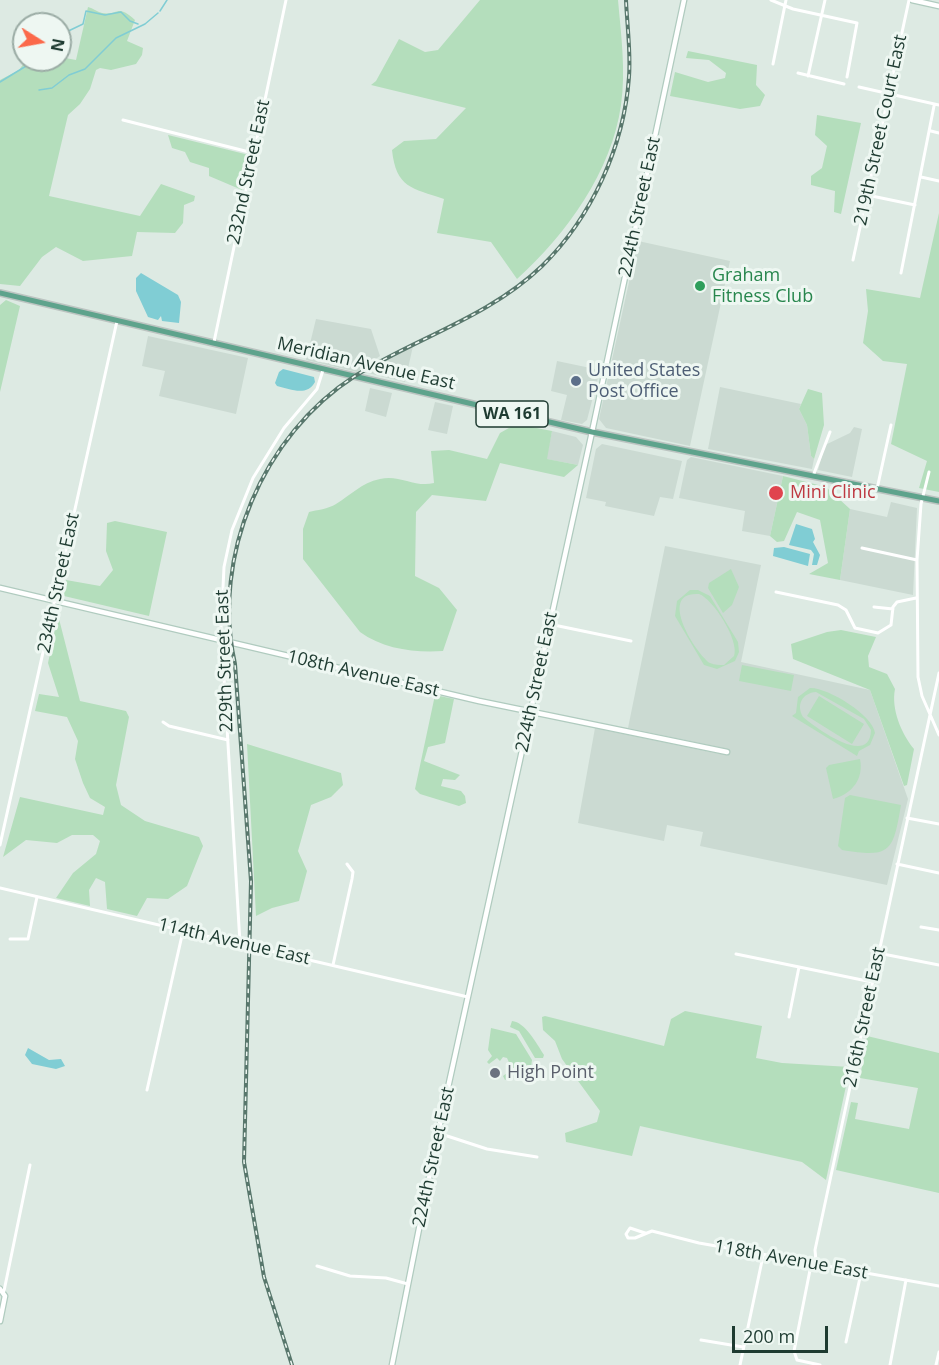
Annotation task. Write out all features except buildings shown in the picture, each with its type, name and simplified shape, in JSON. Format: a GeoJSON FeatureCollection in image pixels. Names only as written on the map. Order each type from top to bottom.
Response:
{"type":"FeatureCollection","features":[{"type":"Feature","properties":{"kind":"main road","name":"224th Street East"},"geometry":{"type":"LineString","coordinates":[[392,1365],[438,1133],[684,0]]}},
{"type":"Feature","properties":{"kind":"main road"},"geometry":{"type":"LineString","coordinates":[[911,0],[939,6]]}},
{"type":"Feature","properties":{"kind":"main road","name":"Meridian Avenue East"},"geometry":{"type":"LineString","coordinates":[[0,293],[592,432],[939,501]]}},
{"type":"Feature","properties":{"kind":"main road","name":"108th Avenue East"},"geometry":{"type":"LineString","coordinates":[[0,588],[479,702],[728,752]]}},
{"type":"Feature","properties":{"kind":"main road"},"geometry":{"type":"LineString","coordinates":[[0,1321],[2,1290]]}},
{"type":"Feature","properties":{"kind":"street","name":"232nd Street East"},"geometry":{"type":"LineString","coordinates":[[213,344],[286,0]]}},
{"type":"Feature","properties":{"kind":"street"},"geometry":{"type":"LineString","coordinates":[[771,0],[785,6],[857,24],[847,77]]}},
{"type":"Feature","properties":{"kind":"street"},"geometry":{"type":"LineString","coordinates":[[773,64],[786,0]]}},
{"type":"Feature","properties":{"kind":"street"},"geometry":{"type":"LineString","coordinates":[[808,76],[825,0]]}},
{"type":"Feature","properties":{"kind":"street","name":"219th Street Court East"},"geometry":{"type":"LineString","coordinates":[[853,260],[888,94],[911,0]]}},
{"type":"Feature","properties":{"kind":"street"},"geometry":{"type":"LineString","coordinates":[[798,74],[843,84]]}},
{"type":"Feature","properties":{"kind":"street"},"geometry":{"type":"LineString","coordinates":[[859,87],[934,106],[939,105]]}},
{"type":"Feature","properties":{"kind":"street"},"geometry":{"type":"LineString","coordinates":[[901,273],[931,131],[934,106]]}},
{"type":"Feature","properties":{"kind":"street"},"geometry":{"type":"LineString","coordinates":[[123,120],[253,153]]}},
{"type":"Feature","properties":{"kind":"street"},"geometry":{"type":"LineString","coordinates":[[931,131],[939,133]]}},
{"type":"Feature","properties":{"kind":"street"},"geometry":{"type":"LineString","coordinates":[[921,177],[939,181]]}},
{"type":"Feature","properties":{"kind":"street"},"geometry":{"type":"LineString","coordinates":[[867,195],[915,205]]}},
{"type":"Feature","properties":{"kind":"street","name":"234th Street East"},"geometry":{"type":"LineString","coordinates":[[0,845],[117,321]]}},
{"type":"Feature","properties":{"kind":"street","name":"229th Street East"},"geometry":{"type":"LineString","coordinates":[[240,943],[222,640],[224,567],[239,510],[257,469],[284,428],[317,390],[323,370]]}},
{"type":"Feature","properties":{"kind":"street"},"geometry":{"type":"LineString","coordinates":[[877,489],[891,425]]}},
{"type":"Feature","properties":{"kind":"street"},"geometry":{"type":"LineString","coordinates":[[813,476],[830,432]]}},
{"type":"Feature","properties":{"kind":"street"},"geometry":{"type":"LineString","coordinates":[[929,472],[922,498],[916,560],[919,685],[939,735]]}},
{"type":"Feature","properties":{"kind":"street"},"geometry":{"type":"LineString","coordinates":[[862,548],[916,560]]}},
{"type":"Feature","properties":{"kind":"street"},"geometry":{"type":"LineString","coordinates":[[776,592],[842,606],[853,625],[870,632],[887,630],[892,622],[893,609],[902,599],[916,598]]}},
{"type":"Feature","properties":{"kind":"street"},"geometry":{"type":"LineString","coordinates":[[874,607],[893,609]]}},
{"type":"Feature","properties":{"kind":"street"},"geometry":{"type":"LineString","coordinates":[[549,624],[631,641]]}},
{"type":"Feature","properties":{"kind":"street","name":"216th Street East"},"geometry":{"type":"LineString","coordinates":[[820,1365],[795,1359],[794,1351],[811,1265],[816,1261],[815,1250],[939,673]]}},
{"type":"Feature","properties":{"kind":"street"},"geometry":{"type":"LineString","coordinates":[[163,722],[170,726],[228,740]]}},
{"type":"Feature","properties":{"kind":"street"},"geometry":{"type":"LineString","coordinates":[[907,818],[939,824]]}},
{"type":"Feature","properties":{"kind":"street"},"geometry":{"type":"LineString","coordinates":[[333,965],[352,879],[352,872],[347,864]]}},
{"type":"Feature","properties":{"kind":"street"},"geometry":{"type":"LineString","coordinates":[[897,864],[939,873]]}},
{"type":"Feature","properties":{"kind":"street","name":"114th Avenue East"},"geometry":{"type":"LineString","coordinates":[[0,888],[468,997]]}},
{"type":"Feature","properties":{"kind":"street"},"geometry":{"type":"LineString","coordinates":[[10,939],[28,939],[37,897]]}},
{"type":"Feature","properties":{"kind":"street"},"geometry":{"type":"LineString","coordinates":[[921,927],[939,930]]}},
{"type":"Feature","properties":{"kind":"street"},"geometry":{"type":"LineString","coordinates":[[147,1090],[183,931]]}},
{"type":"Feature","properties":{"kind":"street"},"geometry":{"type":"LineString","coordinates":[[736,954],[873,982]]}},
{"type":"Feature","properties":{"kind":"street"},"geometry":{"type":"LineString","coordinates":[[878,954],[939,965]]}},
{"type":"Feature","properties":{"kind":"street"},"geometry":{"type":"LineString","coordinates":[[789,1017],[799,967]]}},
{"type":"Feature","properties":{"kind":"street"},"geometry":{"type":"LineString","coordinates":[[438,1133],[487,1149],[537,1157]]}},
{"type":"Feature","properties":{"kind":"street"},"geometry":{"type":"LineString","coordinates":[[2,1290],[30,1165]]}},
{"type":"Feature","properties":{"kind":"street","name":"118th Avenue East"},"geometry":{"type":"LineString","coordinates":[[645,1233],[630,1228],[626,1234],[628,1238],[635,1238],[652,1230],[699,1243],[764,1256],[807,1262],[816,1261],[821,1265],[939,1286]]}},
{"type":"Feature","properties":{"kind":"street"},"geometry":{"type":"LineString","coordinates":[[740,1365],[764,1256]]}},
{"type":"Feature","properties":{"kind":"street"},"geometry":{"type":"LineString","coordinates":[[317,1266],[350,1276],[386,1278],[408,1284]]}},
{"type":"Feature","properties":{"kind":"street"},"geometry":{"type":"LineString","coordinates":[[846,1342],[861,1273]]}},
{"type":"Feature","properties":{"kind":"street"},"geometry":{"type":"LineString","coordinates":[[890,1365],[906,1281]]}},
{"type":"Feature","properties":{"kind":"street"},"geometry":{"type":"LineString","coordinates":[[701,1340],[743,1347]]}},
{"type":"Feature","properties":{"kind":"street"},"geometry":{"type":"LineString","coordinates":[[936,1365],[939,1352]]}},
{"type":"Feature","properties":{"kind":"shaded area"},"geometry":{"type":"Polygon","coordinates":[[[638,241],[730,261],[690,446],[606,428],[599,419],[638,241]]]}},
{"type":"Feature","properties":{"kind":"shaded area"},"geometry":{"type":"Polygon","coordinates":[[[316,319],[371,329],[380,356],[357,372],[306,360],[316,319]]]}},
{"type":"Feature","properties":{"kind":"shaded area"},"geometry":{"type":"Polygon","coordinates":[[[148,336],[248,358],[236,414],[159,396],[165,371],[142,366],[148,336]]]}},
{"type":"Feature","properties":{"kind":"shaded area"},"geometry":{"type":"Polygon","coordinates":[[[413,346],[405,382],[364,372],[413,346]]]}},
{"type":"Feature","properties":{"kind":"shaded area"},"geometry":{"type":"Polygon","coordinates":[[[557,361],[600,370],[587,420],[582,424],[561,420],[567,395],[551,391],[557,361]]]}},
{"type":"Feature","properties":{"kind":"shaded area"},"geometry":{"type":"Polygon","coordinates":[[[720,387],[801,404],[799,409],[807,425],[811,456],[814,459],[812,469],[708,449],[720,387]]]}},
{"type":"Feature","properties":{"kind":"shaded area"},"geometry":{"type":"Polygon","coordinates":[[[370,388],[392,393],[386,417],[365,411],[370,388]]]}},
{"type":"Feature","properties":{"kind":"shaded area"},"geometry":{"type":"Polygon","coordinates":[[[435,402],[453,406],[447,434],[428,430],[435,402]]]}},
{"type":"Feature","properties":{"kind":"shaded area"},"geometry":{"type":"Polygon","coordinates":[[[854,427],[862,429],[852,477],[818,470],[825,445],[850,433],[854,427]]]}},
{"type":"Feature","properties":{"kind":"shaded area"},"geometry":{"type":"Polygon","coordinates":[[[552,431],[576,437],[583,445],[578,465],[546,459],[552,431]]]}},
{"type":"Feature","properties":{"kind":"shaded area"},"geometry":{"type":"Polygon","coordinates":[[[602,444],[682,461],[673,499],[660,497],[654,516],[605,506],[606,502],[586,498],[596,449],[602,444]]]}},
{"type":"Feature","properties":{"kind":"shaded area"},"geometry":{"type":"Polygon","coordinates":[[[691,457],[783,476],[770,536],[742,531],[745,511],[679,498],[687,460],[691,457]]]}},
{"type":"Feature","properties":{"kind":"shaded area"},"geometry":{"type":"Polygon","coordinates":[[[891,502],[917,508],[913,595],[840,580],[850,509],[887,517],[891,502]]]}},
{"type":"Feature","properties":{"kind":"shaded area"},"geometry":{"type":"Polygon","coordinates":[[[665,546],[761,565],[741,662],[870,690],[908,799],[887,885],[700,846],[703,832],[667,825],[664,841],[578,823],[595,728],[720,754],[723,748],[628,728],[665,546]]]}},
{"type":"Feature","properties":{"kind":"green space"},"geometry":{"type":"Polygon","coordinates":[[[480,0],[618,0],[623,79],[616,130],[608,154],[584,200],[569,222],[553,243],[517,279],[491,242],[437,233],[444,199],[408,185],[397,172],[394,163],[392,150],[404,141],[436,139],[466,108],[371,85],[376,81],[399,39],[425,52],[438,50],[480,0]]]}},
{"type":"Feature","properties":{"kind":"green space"},"geometry":{"type":"Polygon","coordinates":[[[88,7],[102,13],[121,11],[135,20],[127,41],[143,48],[142,55],[136,64],[111,70],[100,68],[96,70],[90,89],[80,104],[68,115],[49,196],[140,216],[161,184],[195,196],[194,201],[184,205],[183,223],[175,233],[137,232],[132,256],[83,261],[56,247],[42,257],[20,286],[0,284],[0,80],[15,72],[72,72],[72,59],[76,60],[88,7]]]}},
{"type":"Feature","properties":{"kind":"green space"},"geometry":{"type":"Polygon","coordinates":[[[688,51],[757,65],[756,85],[765,95],[760,106],[740,109],[670,96],[675,72],[708,82],[725,78],[726,73],[709,60],[686,58],[688,51]]]}},
{"type":"Feature","properties":{"kind":"green space"},"geometry":{"type":"Polygon","coordinates":[[[817,115],[861,123],[841,214],[834,212],[835,191],[811,185],[811,176],[822,168],[827,146],[815,135],[817,115]]]}},
{"type":"Feature","properties":{"kind":"green space"},"geometry":{"type":"Polygon","coordinates":[[[168,135],[249,155],[242,190],[209,176],[209,168],[190,162],[185,152],[172,148],[168,135]]]}},
{"type":"Feature","properties":{"kind":"green space"},"geometry":{"type":"Polygon","coordinates":[[[939,213],[939,492],[919,488],[927,461],[891,444],[907,364],[883,361],[863,343],[868,311],[866,289],[920,298],[939,213]]]}},
{"type":"Feature","properties":{"kind":"green space"},"geometry":{"type":"Polygon","coordinates":[[[6,300],[20,306],[0,392],[0,305],[6,300]]]}},
{"type":"Feature","properties":{"kind":"green space"},"geometry":{"type":"Polygon","coordinates":[[[808,389],[822,393],[824,425],[814,459],[811,456],[807,425],[799,409],[808,389]]]}},
{"type":"Feature","properties":{"kind":"green space"},"geometry":{"type":"Polygon","coordinates":[[[516,424],[552,431],[547,459],[578,465],[564,477],[500,463],[486,501],[432,495],[416,512],[415,576],[439,588],[457,610],[443,651],[400,649],[369,638],[360,632],[303,559],[303,529],[309,512],[333,506],[362,486],[380,479],[394,478],[420,484],[434,483],[431,451],[449,450],[487,459],[500,433],[516,424]]]}},
{"type":"Feature","properties":{"kind":"green space"},"geometry":{"type":"Polygon","coordinates":[[[783,476],[826,487],[850,509],[840,580],[809,574],[828,563],[820,520],[797,512],[784,541],[777,542],[770,536],[783,476]]]}},
{"type":"Feature","properties":{"kind":"green space"},"geometry":{"type":"Polygon","coordinates":[[[115,521],[167,532],[149,616],[64,596],[66,580],[100,586],[113,570],[106,551],[107,523],[115,521]]]}},
{"type":"Feature","properties":{"kind":"green space"},"geometry":{"type":"Polygon","coordinates":[[[731,569],[739,587],[732,605],[723,613],[708,588],[709,583],[731,569]]]}},
{"type":"Feature","properties":{"kind":"green space"},"geometry":{"type":"Polygon","coordinates":[[[690,590],[698,590],[710,596],[738,642],[739,652],[735,661],[717,669],[704,665],[675,616],[677,601],[690,590]],[[699,594],[687,596],[681,602],[680,612],[683,624],[696,648],[710,663],[724,665],[734,656],[733,641],[724,621],[705,597],[699,594]]]}},
{"type":"Feature","properties":{"kind":"green space"},"geometry":{"type":"Polygon","coordinates":[[[58,615],[80,701],[126,711],[129,717],[116,785],[121,805],[145,821],[199,837],[203,846],[187,886],[168,899],[147,898],[137,916],[107,909],[105,882],[96,878],[89,890],[90,906],[56,898],[73,873],[96,854],[100,841],[93,835],[72,835],[57,843],[26,840],[3,857],[20,797],[103,815],[105,807],[90,798],[83,783],[75,759],[78,741],[67,717],[35,711],[39,694],[59,697],[48,663],[58,615]]]}},
{"type":"Feature","properties":{"kind":"green space"},"geometry":{"type":"Polygon","coordinates":[[[841,630],[876,637],[868,656],[869,667],[887,674],[895,689],[894,705],[898,720],[914,749],[907,785],[904,786],[870,690],[793,659],[791,644],[827,632],[841,630]]]}},
{"type":"Feature","properties":{"kind":"green space"},"geometry":{"type":"Polygon","coordinates":[[[742,665],[794,675],[791,691],[739,681],[742,665]]]}},
{"type":"Feature","properties":{"kind":"green space"},"geometry":{"type":"Polygon","coordinates":[[[810,688],[827,692],[848,703],[872,726],[875,733],[870,745],[859,751],[857,756],[792,716],[796,713],[798,697],[810,688]],[[816,692],[804,697],[800,704],[803,717],[830,736],[852,745],[862,746],[868,741],[871,730],[864,719],[816,692]]]}},
{"type":"Feature","properties":{"kind":"green space"},"geometry":{"type":"Polygon","coordinates":[[[435,695],[454,699],[445,743],[428,747],[424,761],[460,775],[455,780],[443,779],[441,786],[461,791],[466,803],[459,806],[420,794],[415,789],[435,695]]]}},
{"type":"Feature","properties":{"kind":"green space"},"geometry":{"type":"Polygon","coordinates":[[[819,696],[864,724],[852,744],[807,716],[819,696]]]}},
{"type":"Feature","properties":{"kind":"green space"},"geometry":{"type":"Polygon","coordinates":[[[247,744],[341,773],[343,785],[331,797],[311,805],[298,851],[307,871],[299,901],[272,908],[256,916],[247,744]]]}},
{"type":"Feature","properties":{"kind":"green space"},"geometry":{"type":"Polygon","coordinates":[[[860,759],[860,773],[855,785],[840,797],[833,799],[826,768],[829,765],[860,759]]]}},
{"type":"Feature","properties":{"kind":"green space"},"geometry":{"type":"Polygon","coordinates":[[[850,795],[901,805],[895,833],[887,848],[871,853],[842,850],[838,846],[845,798],[850,795]]]}},
{"type":"Feature","properties":{"kind":"green space"},"geometry":{"type":"Polygon","coordinates":[[[685,1011],[762,1026],[756,1058],[782,1063],[850,1067],[826,1180],[802,1162],[640,1126],[632,1156],[566,1142],[565,1133],[597,1122],[600,1111],[562,1059],[555,1041],[543,1030],[542,1017],[664,1046],[671,1019],[685,1011]]]}},
{"type":"Feature","properties":{"kind":"green space"},"geometry":{"type":"Polygon","coordinates":[[[512,1021],[522,1025],[530,1034],[544,1055],[543,1058],[535,1058],[519,1031],[510,1027],[512,1021]]]}},
{"type":"Feature","properties":{"kind":"green space"},"geometry":{"type":"Polygon","coordinates":[[[491,1028],[516,1034],[532,1060],[531,1067],[528,1065],[505,1080],[503,1076],[512,1069],[507,1058],[503,1057],[500,1061],[497,1058],[489,1064],[487,1062],[492,1056],[488,1050],[491,1028]]]}},
{"type":"Feature","properties":{"kind":"green space"},"geometry":{"type":"Polygon","coordinates":[[[867,1036],[939,1053],[939,1193],[836,1170],[851,1102],[858,1103],[855,1119],[909,1129],[918,1088],[860,1078],[867,1036]]]}},
{"type":"Feature","properties":{"kind":"water"},"geometry":{"type":"Polygon","coordinates":[[[141,273],[178,295],[181,302],[179,323],[162,321],[161,316],[158,320],[148,317],[136,291],[136,278],[141,273]]]}},
{"type":"Feature","properties":{"kind":"water"},"geometry":{"type":"Polygon","coordinates":[[[283,369],[314,377],[315,382],[312,387],[303,391],[277,386],[275,383],[279,372],[283,369]]]}},
{"type":"Feature","properties":{"kind":"water"},"geometry":{"type":"Polygon","coordinates":[[[796,524],[812,529],[815,539],[813,542],[820,555],[817,565],[812,565],[814,554],[811,550],[789,545],[796,524]]]}},
{"type":"Feature","properties":{"kind":"water"},"geometry":{"type":"Polygon","coordinates":[[[784,547],[810,554],[808,566],[773,556],[774,548],[784,547]]]}},
{"type":"Feature","properties":{"kind":"water"},"geometry":{"type":"Polygon","coordinates":[[[28,1048],[49,1060],[61,1059],[65,1066],[56,1069],[32,1064],[25,1055],[28,1048]]]}},
{"type":"Feature","properties":{"kind":"waterway"},"geometry":{"type":"LineString","coordinates":[[160,11],[167,0]]}},
{"type":"Feature","properties":{"kind":"waterway"},"geometry":{"type":"LineString","coordinates":[[72,29],[83,24],[86,11],[105,15],[121,12],[130,21],[138,24]]}},
{"type":"Feature","properties":{"kind":"waterway"},"geometry":{"type":"LineString","coordinates":[[39,90],[52,88],[69,75],[85,69],[116,38],[145,24],[158,13]]}},
{"type":"Feature","properties":{"kind":"waterway"},"geometry":{"type":"LineString","coordinates":[[0,82],[16,72]]}},
{"type":"Feature","properties":{"kind":"railway"},"geometry":{"type":"LineString","coordinates":[[292,1365],[264,1277],[244,1162],[251,881],[235,664],[229,623],[231,582],[238,541],[252,502],[270,465],[294,431],[322,401],[378,362],[476,313],[521,284],[542,266],[576,226],[602,179],[620,129],[626,103],[629,77],[626,0]]}},
{"type":"Feature","properties":{"kind":"place","name":"Graham Fitness Club"},"geometry":{"type":"Point","coordinates":[700,286]}},
{"type":"Feature","properties":{"kind":"place","name":"United States Post Office"},"geometry":{"type":"Point","coordinates":[576,381]}},
{"type":"Feature","properties":{"kind":"place","name":"Mini Clinic"},"geometry":{"type":"Point","coordinates":[776,493]}},
{"type":"Feature","properties":{"kind":"place","name":"High Point"},"geometry":{"type":"Point","coordinates":[495,1073]}}]}
